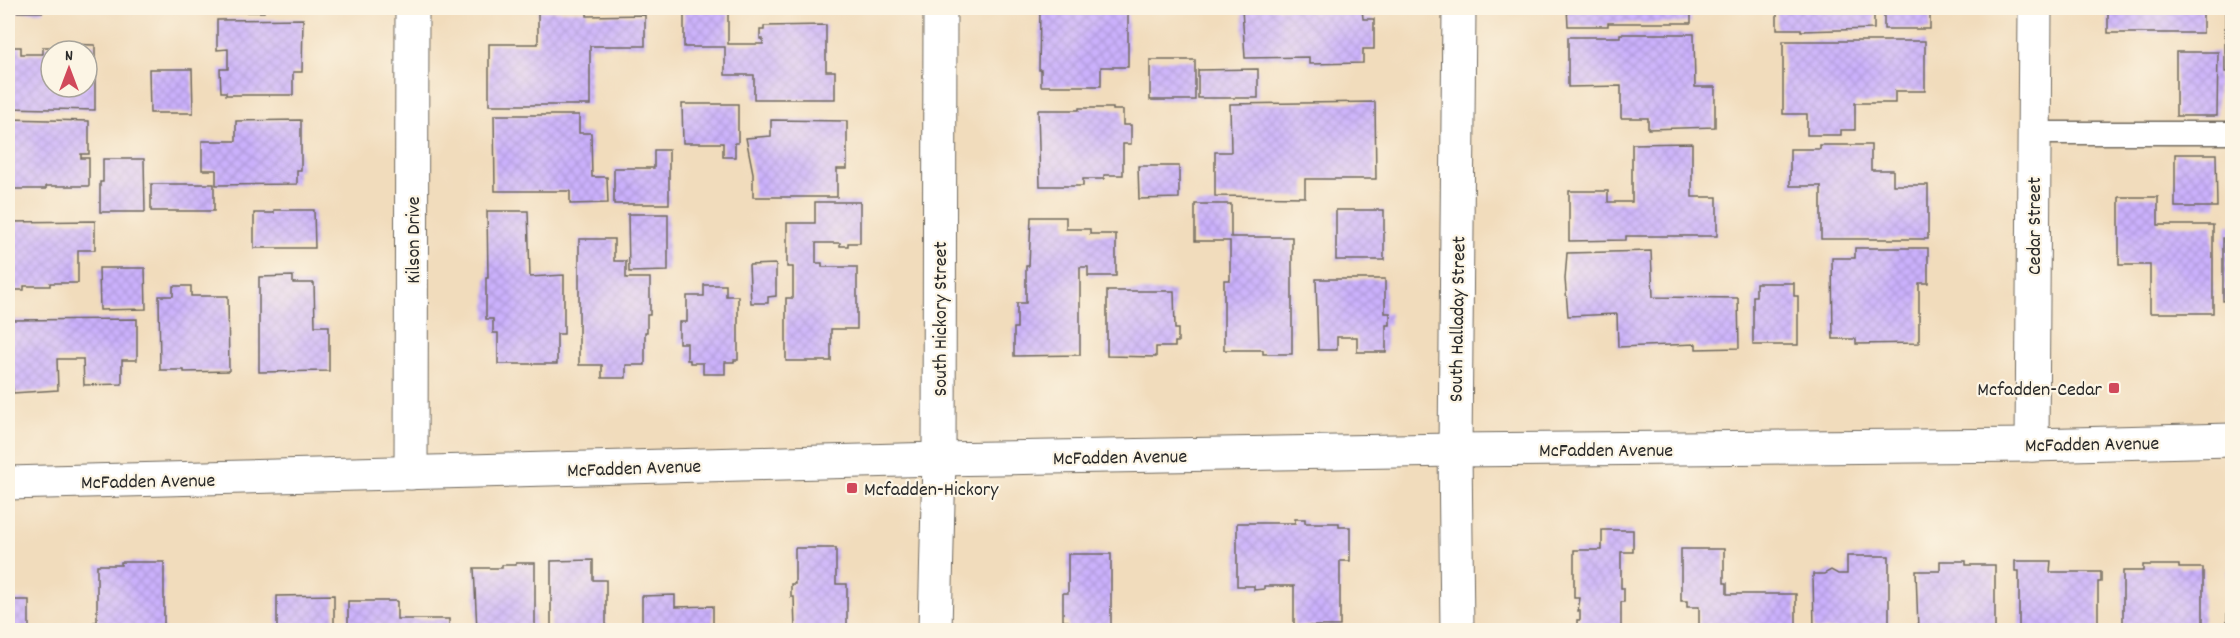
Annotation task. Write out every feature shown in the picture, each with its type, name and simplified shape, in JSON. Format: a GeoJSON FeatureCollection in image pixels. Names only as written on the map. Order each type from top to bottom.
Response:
{"type":"FeatureCollection","features":[{"type":"Feature","properties":{"kind":"street","name":"Kilson Drive"},"geometry":{"type":"LineString","coordinates":[[411,473],[412,8]]}},
{"type":"Feature","properties":{"kind":"street","name":"South Hickory Street"},"geometry":{"type":"LineString","coordinates":[[935,630],[939,459],[940,8]]}},
{"type":"Feature","properties":{"kind":"street","name":"South Halladay Street"},"geometry":{"type":"LineString","coordinates":[[1457,630],[1455,450],[1459,8]]}},
{"type":"Feature","properties":{"kind":"street","name":"Cedar Street"},"geometry":{"type":"LineString","coordinates":[[2032,445],[2034,8]]}},
{"type":"Feature","properties":{"kind":"street","name":"McFadden Avenue"},"geometry":{"type":"LineString","coordinates":[[8,483],[939,459],[1455,450],[2032,445],[2232,440]]}},
{"type":"Feature","properties":{"kind":"lane"},"geometry":{"type":"LineString","coordinates":[[2034,133],[2232,133]]}},
{"type":"Feature","properties":{"kind":"building"},"geometry":{"type":"Polygon","coordinates":[[[8,8],[43,8],[43,12],[8,12],[8,8]]]}},
{"type":"Feature","properties":{"kind":"building"},"geometry":{"type":"Polygon","coordinates":[[[206,8],[264,8],[264,12],[206,12],[206,8]]]}},
{"type":"Feature","properties":{"kind":"building"},"geometry":{"type":"Polygon","coordinates":[[[684,8],[728,8],[728,44],[763,44],[763,39],[760,39],[760,30],[764,30],[764,26],[826,25],[826,71],[835,71],[835,99],[754,99],[754,75],[725,75],[725,47],[684,47],[684,8]]]}},
{"type":"Feature","properties":{"kind":"building"},"geometry":{"type":"Polygon","coordinates":[[[1040,8],[1128,8],[1128,67],[1101,67],[1101,86],[1041,86],[1040,8]]]}},
{"type":"Feature","properties":{"kind":"building"},"geometry":{"type":"Polygon","coordinates":[[[1242,8],[1362,8],[1363,19],[1374,19],[1374,49],[1363,49],[1363,63],[1309,64],[1309,57],[1245,58],[1242,8]]]}},
{"type":"Feature","properties":{"kind":"building"},"geometry":{"type":"Polygon","coordinates":[[[1567,8],[1691,8],[1691,23],[1608,23],[1608,26],[1568,26],[1567,8]]]}},
{"type":"Feature","properties":{"kind":"building"},"geometry":{"type":"Polygon","coordinates":[[[1777,8],[1874,8],[1874,29],[1801,31],[1801,29],[1777,29],[1777,8]]]}},
{"type":"Feature","properties":{"kind":"building"},"geometry":{"type":"Polygon","coordinates":[[[1884,8],[1930,8],[1930,29],[1884,29],[1884,8]]]}},
{"type":"Feature","properties":{"kind":"building"},"geometry":{"type":"Polygon","coordinates":[[[2108,8],[2203,8],[2203,33],[2108,33],[2108,8]]]}},
{"type":"Feature","properties":{"kind":"building"},"geometry":{"type":"Polygon","coordinates":[[[2225,8],[2232,8],[2232,72],[2225,72],[2225,8]]]}},
{"type":"Feature","properties":{"kind":"building"},"geometry":{"type":"Polygon","coordinates":[[[538,11],[587,11],[587,16],[645,15],[645,46],[590,46],[590,105],[489,105],[489,44],[538,44],[538,11]]]}},
{"type":"Feature","properties":{"kind":"building"},"geometry":{"type":"Polygon","coordinates":[[[303,19],[302,72],[293,72],[293,95],[226,95],[226,92],[221,92],[220,69],[228,69],[228,49],[217,50],[217,20],[303,19]]]}},
{"type":"Feature","properties":{"kind":"building"},"geometry":{"type":"Polygon","coordinates":[[[1620,34],[1694,34],[1695,87],[1715,87],[1715,127],[1648,129],[1648,118],[1621,118],[1621,86],[1568,87],[1568,37],[1620,37],[1620,34]]]}},
{"type":"Feature","properties":{"kind":"building"},"geometry":{"type":"Polygon","coordinates":[[[1783,41],[1925,41],[1925,91],[1895,91],[1895,103],[1855,103],[1855,130],[1841,130],[1841,135],[1807,135],[1807,114],[1783,114],[1783,41]]]}},
{"type":"Feature","properties":{"kind":"building"},"geometry":{"type":"Polygon","coordinates":[[[8,47],[21,47],[21,54],[39,54],[39,99],[95,99],[95,110],[8,108],[8,47]]]}},
{"type":"Feature","properties":{"kind":"building"},"geometry":{"type":"Polygon","coordinates":[[[2176,52],[2218,52],[2217,116],[2176,116],[2176,52]]]}},
{"type":"Feature","properties":{"kind":"building"},"geometry":{"type":"Polygon","coordinates":[[[1150,60],[1195,60],[1195,100],[1150,100],[1150,60]]]}},
{"type":"Feature","properties":{"kind":"building"},"geometry":{"type":"Polygon","coordinates":[[[149,69],[192,69],[193,113],[150,113],[149,69]]]}},
{"type":"Feature","properties":{"kind":"building"},"geometry":{"type":"Polygon","coordinates":[[[1258,69],[1258,98],[1198,98],[1198,70],[1258,69]]]}},
{"type":"Feature","properties":{"kind":"building"},"geometry":{"type":"Polygon","coordinates":[[[1375,102],[1376,179],[1305,179],[1305,197],[1215,196],[1215,152],[1231,152],[1230,104],[1375,102]]]}},
{"type":"Feature","properties":{"kind":"building"},"geometry":{"type":"Polygon","coordinates":[[[682,104],[738,104],[738,143],[735,143],[735,157],[723,157],[723,143],[683,143],[682,104]]]}},
{"type":"Feature","properties":{"kind":"building"},"geometry":{"type":"Polygon","coordinates":[[[1079,108],[1123,110],[1123,125],[1131,125],[1131,144],[1123,144],[1123,175],[1104,175],[1104,179],[1083,179],[1083,186],[1040,186],[1038,110],[1079,110],[1079,108]]]}},
{"type":"Feature","properties":{"kind":"building"},"geometry":{"type":"Polygon","coordinates":[[[494,115],[579,115],[579,133],[591,133],[592,177],[607,177],[608,203],[570,204],[570,191],[495,191],[494,115]]]}},
{"type":"Feature","properties":{"kind":"building"},"geometry":{"type":"Polygon","coordinates":[[[8,119],[89,121],[89,154],[81,154],[81,158],[89,158],[89,186],[13,189],[13,186],[8,186],[8,119]]]}},
{"type":"Feature","properties":{"kind":"building"},"geometry":{"type":"Polygon","coordinates":[[[301,120],[301,170],[297,170],[297,184],[216,185],[216,170],[202,170],[202,141],[236,141],[236,121],[301,120]]]}},
{"type":"Feature","properties":{"kind":"building"},"geometry":{"type":"Polygon","coordinates":[[[771,120],[847,121],[847,169],[837,169],[837,197],[753,197],[753,173],[746,138],[771,136],[771,120]]]}},
{"type":"Feature","properties":{"kind":"building"},"geometry":{"type":"Polygon","coordinates":[[[1692,143],[1692,197],[1717,197],[1717,236],[1626,236],[1626,240],[1569,241],[1569,191],[1608,191],[1608,202],[1632,202],[1632,144],[1692,143]]]}},
{"type":"Feature","properties":{"kind":"building"},"geometry":{"type":"Polygon","coordinates":[[[1820,145],[1871,145],[1871,170],[1893,170],[1893,185],[1928,185],[1928,239],[1821,239],[1821,186],[1790,186],[1790,149],[1820,149],[1820,145]]]}},
{"type":"Feature","properties":{"kind":"building"},"geometry":{"type":"Polygon","coordinates":[[[654,150],[669,150],[669,204],[614,204],[614,168],[654,168],[654,150]]]}},
{"type":"Feature","properties":{"kind":"building"},"geometry":{"type":"Polygon","coordinates":[[[2175,154],[2216,154],[2217,207],[2175,207],[2175,154]]]}},
{"type":"Feature","properties":{"kind":"building"},"geometry":{"type":"Polygon","coordinates":[[[103,159],[144,159],[145,212],[100,212],[103,159]]]}},
{"type":"Feature","properties":{"kind":"building"},"geometry":{"type":"Polygon","coordinates":[[[1138,166],[1179,166],[1179,198],[1139,199],[1138,166]]]}},
{"type":"Feature","properties":{"kind":"building"},"geometry":{"type":"Polygon","coordinates":[[[151,184],[214,184],[214,211],[151,211],[151,184]]]}},
{"type":"Feature","properties":{"kind":"building"},"geometry":{"type":"Polygon","coordinates":[[[2119,197],[2158,197],[2158,225],[2213,225],[2213,313],[2150,313],[2150,265],[2119,265],[2119,197]]]}},
{"type":"Feature","properties":{"kind":"building"},"geometry":{"type":"Polygon","coordinates":[[[815,202],[860,202],[860,243],[840,246],[840,243],[816,243],[816,263],[822,263],[822,267],[857,267],[857,329],[831,329],[831,361],[786,361],[786,298],[793,298],[793,267],[787,267],[787,223],[815,223],[815,202]]]}},
{"type":"Feature","properties":{"kind":"building"},"geometry":{"type":"Polygon","coordinates":[[[1195,204],[1231,204],[1231,237],[1292,237],[1292,354],[1263,354],[1263,350],[1224,350],[1224,280],[1230,280],[1230,241],[1195,241],[1195,204]]]}},
{"type":"Feature","properties":{"kind":"building"},"geometry":{"type":"Polygon","coordinates":[[[274,210],[314,210],[315,248],[254,248],[254,213],[274,213],[274,210]]]}},
{"type":"Feature","properties":{"kind":"building"},"geometry":{"type":"Polygon","coordinates":[[[1336,210],[1384,210],[1384,260],[1336,260],[1336,210]]]}},
{"type":"Feature","properties":{"kind":"building"},"geometry":{"type":"Polygon","coordinates":[[[487,211],[528,211],[530,277],[564,275],[564,334],[557,334],[557,364],[498,364],[498,333],[493,333],[493,319],[486,319],[487,211]]]}},
{"type":"Feature","properties":{"kind":"building"},"geometry":{"type":"Polygon","coordinates":[[[628,214],[668,214],[668,271],[629,272],[628,214]]]}},
{"type":"Feature","properties":{"kind":"building"},"geometry":{"type":"Polygon","coordinates":[[[1031,217],[1066,217],[1066,229],[1090,229],[1090,234],[1116,234],[1116,276],[1088,276],[1088,267],[1080,267],[1080,355],[1014,356],[1017,303],[1026,303],[1026,266],[1029,266],[1031,217]]]}},
{"type":"Feature","properties":{"kind":"building"},"geometry":{"type":"Polygon","coordinates":[[[95,221],[95,250],[78,250],[78,283],[50,283],[50,286],[24,286],[24,290],[8,290],[8,222],[95,221]]]}},
{"type":"Feature","properties":{"kind":"building"},"geometry":{"type":"Polygon","coordinates":[[[2226,225],[2232,225],[2232,301],[2223,301],[2223,238],[2226,238],[2226,225]]]}},
{"type":"Feature","properties":{"kind":"building"},"geometry":{"type":"Polygon","coordinates":[[[579,239],[614,239],[614,261],[626,261],[626,278],[650,278],[650,315],[647,315],[647,332],[645,332],[645,365],[626,365],[626,378],[602,378],[602,365],[579,365],[579,239]]]}},
{"type":"Feature","properties":{"kind":"building"},"geometry":{"type":"Polygon","coordinates":[[[1855,248],[1928,248],[1928,283],[1919,283],[1919,343],[1856,344],[1856,339],[1833,339],[1832,258],[1855,258],[1855,248]]]}},
{"type":"Feature","properties":{"kind":"building"},"geometry":{"type":"Polygon","coordinates":[[[1651,251],[1653,297],[1738,298],[1739,348],[1696,349],[1696,344],[1618,347],[1617,314],[1568,316],[1565,279],[1567,253],[1651,251]]]}},
{"type":"Feature","properties":{"kind":"building"},"geometry":{"type":"Polygon","coordinates":[[[776,264],[776,296],[768,297],[768,303],[751,303],[749,265],[776,264]]]}},
{"type":"Feature","properties":{"kind":"building"},"geometry":{"type":"Polygon","coordinates":[[[99,268],[145,268],[146,309],[100,310],[99,268]]]}},
{"type":"Feature","properties":{"kind":"building"},"geometry":{"type":"Polygon","coordinates":[[[293,276],[293,283],[314,283],[315,326],[329,326],[329,371],[259,372],[259,277],[293,276]]]}},
{"type":"Feature","properties":{"kind":"building"},"geometry":{"type":"Polygon","coordinates":[[[1316,279],[1385,279],[1385,313],[1390,313],[1390,325],[1386,325],[1386,352],[1357,352],[1357,337],[1337,337],[1337,350],[1318,350],[1316,279]]]}},
{"type":"Feature","properties":{"kind":"building"},"geometry":{"type":"Polygon","coordinates":[[[1756,283],[1794,283],[1794,296],[1798,296],[1798,345],[1753,345],[1753,296],[1756,296],[1756,283]]]}},
{"type":"Feature","properties":{"kind":"building"},"geometry":{"type":"Polygon","coordinates":[[[704,285],[726,285],[726,296],[738,296],[738,360],[725,362],[725,374],[703,374],[703,363],[690,363],[690,360],[687,360],[687,343],[679,343],[679,322],[687,322],[687,296],[704,296],[704,285]]]}},
{"type":"Feature","properties":{"kind":"building"},"geometry":{"type":"Polygon","coordinates":[[[173,286],[191,286],[191,296],[228,296],[229,371],[160,370],[159,296],[173,296],[173,286]]]}},
{"type":"Feature","properties":{"kind":"building"},"geometry":{"type":"Polygon","coordinates":[[[1107,291],[1174,291],[1175,329],[1178,329],[1178,342],[1175,342],[1175,347],[1156,347],[1156,357],[1107,356],[1107,291]]]}},
{"type":"Feature","properties":{"kind":"building"},"geometry":{"type":"Polygon","coordinates":[[[137,319],[137,360],[122,360],[122,384],[84,385],[83,359],[57,359],[58,390],[13,393],[13,389],[8,389],[8,320],[137,319]]]}},
{"type":"Feature","properties":{"kind":"building"},"geometry":{"type":"Polygon","coordinates":[[[1295,519],[1305,519],[1305,523],[1339,523],[1339,527],[1350,527],[1350,561],[1340,561],[1340,626],[1294,626],[1294,586],[1264,586],[1264,589],[1254,590],[1254,586],[1237,586],[1237,523],[1295,523],[1295,519]]]}},
{"type":"Feature","properties":{"kind":"building"},"geometry":{"type":"Polygon","coordinates":[[[1602,530],[1633,530],[1633,552],[1621,552],[1621,588],[1624,588],[1624,602],[1621,602],[1621,630],[1577,630],[1577,620],[1580,620],[1580,611],[1578,611],[1580,598],[1574,598],[1574,550],[1602,550],[1602,530]]]}},
{"type":"Feature","properties":{"kind":"building"},"geometry":{"type":"Polygon","coordinates":[[[795,548],[836,548],[836,584],[847,584],[847,630],[795,630],[794,597],[791,597],[791,584],[795,584],[795,548]]]}},
{"type":"Feature","properties":{"kind":"building"},"geometry":{"type":"Polygon","coordinates":[[[1681,549],[1724,549],[1724,583],[1727,583],[1727,594],[1796,594],[1796,629],[1699,629],[1699,607],[1687,607],[1687,601],[1681,601],[1681,549]]]}},
{"type":"Feature","properties":{"kind":"building"},"geometry":{"type":"Polygon","coordinates":[[[1068,554],[1111,554],[1111,630],[1068,630],[1068,621],[1063,621],[1063,593],[1068,593],[1068,554]]]}},
{"type":"Feature","properties":{"kind":"building"},"geometry":{"type":"Polygon","coordinates":[[[1847,556],[1889,556],[1889,630],[1814,630],[1813,574],[1824,574],[1831,570],[1838,574],[1847,574],[1847,556]]]}},
{"type":"Feature","properties":{"kind":"building"},"geometry":{"type":"Polygon","coordinates":[[[593,560],[593,580],[606,580],[606,630],[551,630],[551,561],[593,560]]]}},
{"type":"Feature","properties":{"kind":"building"},"geometry":{"type":"Polygon","coordinates":[[[1940,561],[1966,561],[1966,565],[1995,565],[1995,630],[1918,630],[1916,571],[1940,571],[1940,561]]]}},
{"type":"Feature","properties":{"kind":"building"},"geometry":{"type":"Polygon","coordinates":[[[2015,561],[2051,561],[2050,572],[2101,572],[2101,582],[2098,582],[2098,630],[2019,630],[2019,571],[2015,571],[2015,561]]]}},
{"type":"Feature","properties":{"kind":"building"},"geometry":{"type":"Polygon","coordinates":[[[121,562],[164,562],[164,630],[94,630],[94,622],[97,622],[97,565],[121,565],[121,562]]]}},
{"type":"Feature","properties":{"kind":"building"},"geometry":{"type":"Polygon","coordinates":[[[516,563],[535,563],[535,630],[477,630],[474,568],[502,568],[502,565],[516,565],[516,563]]]}},
{"type":"Feature","properties":{"kind":"building"},"geometry":{"type":"Polygon","coordinates":[[[2143,565],[2203,568],[2203,630],[2123,630],[2123,571],[2143,571],[2143,565]]]}},
{"type":"Feature","properties":{"kind":"building"},"geometry":{"type":"Polygon","coordinates":[[[2227,570],[2232,570],[2232,630],[2227,630],[2227,570]]]}},
{"type":"Feature","properties":{"kind":"building"},"geometry":{"type":"Polygon","coordinates":[[[334,595],[334,630],[277,630],[277,596],[334,595]]]}},
{"type":"Feature","properties":{"kind":"building"},"geometry":{"type":"Polygon","coordinates":[[[675,595],[675,607],[713,606],[713,630],[642,630],[642,596],[675,595]]]}},
{"type":"Feature","properties":{"kind":"building"},"geometry":{"type":"Polygon","coordinates":[[[8,600],[29,600],[29,630],[8,630],[8,600]]]}},
{"type":"Feature","properties":{"kind":"building"},"geometry":{"type":"Polygon","coordinates":[[[348,601],[397,601],[397,619],[449,619],[449,630],[348,630],[348,601]]]}},
{"type":"Feature","properties":{"kind":"place","name":"Mcfadden-Cedar"},"geometry":{"type":"Point","coordinates":[2114,388]}},
{"type":"Feature","properties":{"kind":"place","name":"Mcfadden-Hickory"},"geometry":{"type":"Point","coordinates":[852,488]}}]}
